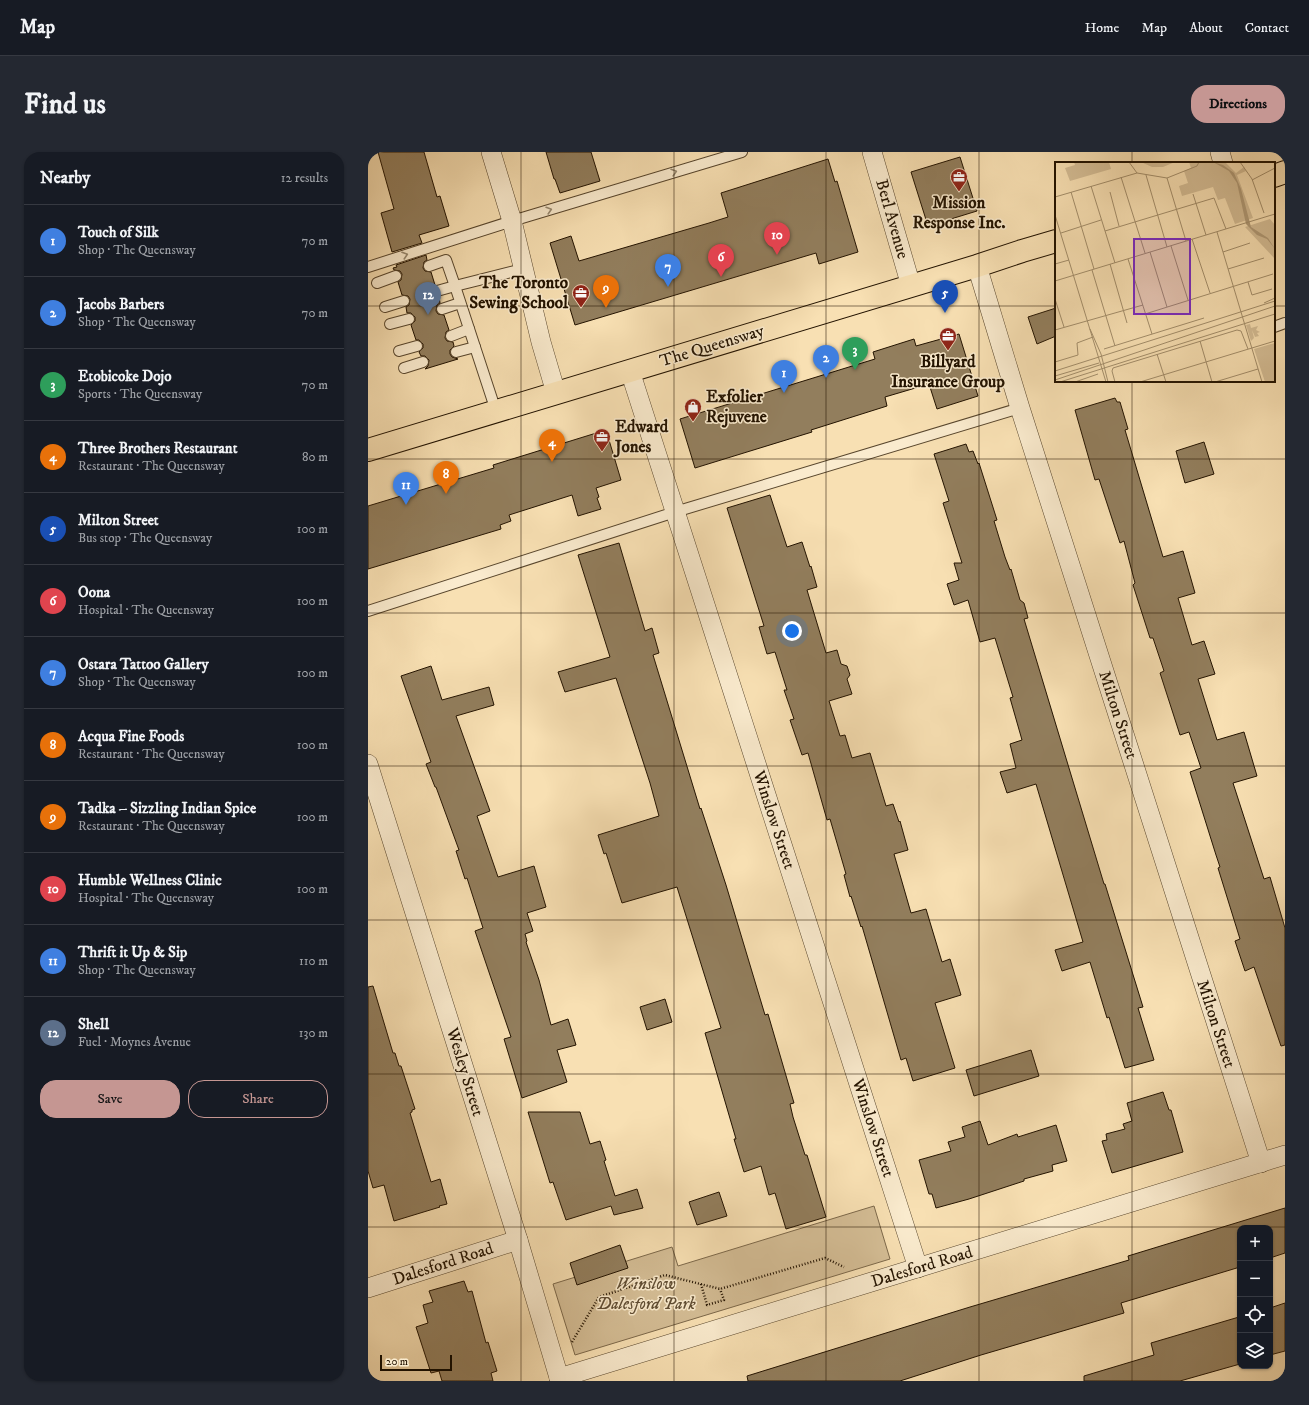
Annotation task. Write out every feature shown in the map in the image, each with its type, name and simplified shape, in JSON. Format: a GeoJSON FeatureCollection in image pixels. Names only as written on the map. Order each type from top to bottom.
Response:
{"type":"FeatureCollection","features":[{"type":"Feature","properties":{"kind":"main road"},"geometry":{"type":"LineString","coordinates":[[1275,176],[1285,172]]}},
{"type":"Feature","properties":{"kind":"main road","name":"The Queensway"},"geometry":{"type":"LineString","coordinates":[[368,450],[1055,241]]}},
{"type":"Feature","properties":{"kind":"street"},"geometry":{"type":"LineString","coordinates":[[491,152],[512,221],[541,342],[556,393]]}},
{"type":"Feature","properties":{"kind":"street","name":"Berl Avenue"},"geometry":{"type":"LineString","coordinates":[[872,152],[911,286]]}},
{"type":"Feature","properties":{"kind":"street"},"geometry":{"type":"LineString","coordinates":[[1220,152],[1223,162]]}},
{"type":"Feature","properties":{"kind":"street","name":"Milton Street"},"geometry":{"type":"LineString","coordinates":[[977,266],[1020,408],[1261,1163]]}},
{"type":"Feature","properties":{"kind":"street","name":"Winslow Street"},"geometry":{"type":"LineString","coordinates":[[630,371],[918,1268]]}},
{"type":"Feature","properties":{"kind":"street","name":"Wesley Street"},"geometry":{"type":"LineString","coordinates":[[368,764],[518,1240],[558,1376]]}},
{"type":"Feature","properties":{"kind":"street","name":"Dalesford Road"},"geometry":{"type":"LineString","coordinates":[[558,1376],[918,1268],[1285,1155]]}},
{"type":"Feature","properties":{"kind":"street","name":"Dalesford Road"},"geometry":{"type":"LineString","coordinates":[[368,1288],[518,1240]]}},
{"type":"Feature","properties":{"kind":"lane"},"geometry":{"type":"LineString","coordinates":[[368,267],[512,221],[742,152]]}},
{"type":"Feature","properties":{"kind":"lane"},"geometry":{"type":"LineString","coordinates":[[429,266],[446,260],[496,411]]}},
{"type":"Feature","properties":{"kind":"lane"},"geometry":{"type":"LineString","coordinates":[[437,291],[524,269]]}},
{"type":"Feature","properties":{"kind":"lane"},"geometry":{"type":"LineString","coordinates":[[377,283],[396,276]]}},
{"type":"Feature","properties":{"kind":"lane"},"geometry":{"type":"LineString","coordinates":[[385,307],[404,301]]}},
{"type":"Feature","properties":{"kind":"lane"},"geometry":{"type":"LineString","coordinates":[[442,309],[460,303]]}},
{"type":"Feature","properties":{"kind":"lane"},"geometry":{"type":"LineString","coordinates":[[390,324],[409,319]]}},
{"type":"Feature","properties":{"kind":"lane"},"geometry":{"type":"LineString","coordinates":[[1275,327],[1285,323]]}},
{"type":"Feature","properties":{"kind":"lane"},"geometry":{"type":"LineString","coordinates":[[451,336],[469,329]]}},
{"type":"Feature","properties":{"kind":"lane"},"geometry":{"type":"LineString","coordinates":[[399,351],[417,346]]}},
{"type":"Feature","properties":{"kind":"lane"},"geometry":{"type":"LineString","coordinates":[[456,352],[475,347]]}},
{"type":"Feature","properties":{"kind":"lane"},"geometry":{"type":"LineString","coordinates":[[404,368],[423,362]]}},
{"type":"Feature","properties":{"kind":"lane"},"geometry":{"type":"LineString","coordinates":[[368,611],[675,512],[1020,408]]}},
{"type":"Feature","properties":{"kind":"path"},"geometry":{"type":"LineString","coordinates":[[558,1376],[598,1297],[665,1274],[720,1289],[824,1258],[875,1281]]}},
{"type":"Feature","properties":{"kind":"path"},"geometry":{"type":"LineString","coordinates":[[701,1284],[707,1305],[724,1300],[720,1289]]}},
{"type":"Feature","properties":{"kind":"green space","name":"Winslow Dalesford Park"},"geometry":{"type":"Polygon","coordinates":[[[874,1206],[890,1259],[575,1355],[553,1284],[672,1247],[678,1266],[874,1206]]]}},
{"type":"Feature","properties":{"kind":"building"},"geometry":{"type":"Polygon","coordinates":[[[378,152],[424,152],[437,197],[440,196],[449,226],[419,235],[422,243],[392,252],[381,213],[394,209],[378,152]]]}},
{"type":"Feature","properties":{"kind":"building"},"geometry":{"type":"Polygon","coordinates":[[[546,152],[591,152],[600,181],[560,193],[546,152]]]}},
{"type":"Feature","properties":{"kind":"building"},"geometry":{"type":"Polygon","coordinates":[[[960,157],[977,211],[928,226],[911,172],[960,157]]]}},
{"type":"Feature","properties":{"kind":"building"},"geometry":{"type":"Polygon","coordinates":[[[828,159],[835,182],[837,181],[858,252],[819,264],[816,253],[575,325],[550,243],[571,236],[579,261],[709,223],[728,217],[721,193],[828,159]]]}},
{"type":"Feature","properties":{"kind":"building"},"geometry":{"type":"Polygon","coordinates":[[[426,255],[427,260],[424,262],[423,268],[425,271],[431,272],[435,285],[431,289],[431,293],[435,297],[439,297],[440,303],[437,305],[436,311],[438,314],[444,315],[449,330],[446,332],[445,338],[447,341],[453,342],[454,346],[450,350],[450,354],[452,357],[458,359],[425,369],[428,366],[429,360],[425,356],[421,356],[419,352],[423,348],[423,344],[419,340],[416,340],[411,325],[415,321],[415,317],[411,313],[407,313],[406,307],[409,305],[410,299],[408,296],[402,295],[398,282],[401,280],[402,274],[400,271],[394,270],[393,268],[397,267],[396,265],[426,255]]]}},
{"type":"Feature","properties":{"kind":"building"},"geometry":{"type":"Polygon","coordinates":[[[1055,308],[1055,336],[1037,344],[1028,317],[1055,308]]]}},
{"type":"Feature","properties":{"kind":"building"},"geometry":{"type":"Polygon","coordinates":[[[959,334],[978,396],[937,409],[929,384],[885,397],[887,406],[811,430],[812,432],[695,468],[680,419],[875,359],[873,352],[914,339],[916,346],[959,334]]]}},
{"type":"Feature","properties":{"kind":"building"},"geometry":{"type":"Polygon","coordinates":[[[1115,398],[1117,402],[1120,402],[1128,429],[1125,430],[1163,557],[1183,551],[1195,593],[1178,598],[1192,645],[1204,641],[1215,674],[1198,679],[1217,740],[1244,732],[1257,776],[1233,783],[1264,879],[1270,877],[1285,928],[1285,1045],[1281,1046],[1254,967],[1245,971],[1235,941],[1240,939],[1218,868],[1220,867],[1190,772],[1201,768],[1189,732],[1180,735],[1160,673],[1164,671],[1153,638],[1150,638],[1133,585],[1135,583],[1124,541],[1120,543],[1099,479],[1095,480],[1075,410],[1115,398]]]}},
{"type":"Feature","properties":{"kind":"building"},"geometry":{"type":"Polygon","coordinates":[[[606,430],[621,480],[596,488],[599,497],[597,498],[601,509],[578,516],[572,495],[509,515],[511,521],[500,525],[501,529],[368,569],[368,506],[494,468],[493,465],[606,430]]]}},
{"type":"Feature","properties":{"kind":"building"},"geometry":{"type":"Polygon","coordinates":[[[1204,442],[1214,474],[1185,483],[1176,451],[1204,442]]]}},
{"type":"Feature","properties":{"kind":"building"},"geometry":{"type":"Polygon","coordinates":[[[966,444],[969,452],[973,451],[978,464],[979,463],[997,520],[994,521],[1005,557],[1010,570],[1011,569],[1020,600],[1024,603],[1028,618],[1024,619],[1104,884],[1143,1007],[1138,1008],[1154,1060],[1125,1068],[1109,1017],[1107,1018],[1090,962],[1062,971],[1055,950],[1083,942],[1036,784],[1007,793],[1000,772],[1016,768],[1010,744],[1022,740],[1010,698],[1013,697],[995,638],[980,642],[968,600],[954,605],[947,584],[959,580],[954,563],[962,563],[943,503],[949,501],[934,454],[966,444]]]}},
{"type":"Feature","properties":{"kind":"building"},"geometry":{"type":"Polygon","coordinates":[[[770,495],[787,547],[802,542],[810,567],[811,566],[817,587],[807,590],[826,653],[837,650],[841,664],[847,666],[850,675],[847,679],[852,694],[829,701],[840,736],[845,735],[852,758],[870,753],[886,806],[893,804],[899,822],[900,821],[908,850],[894,854],[911,913],[926,909],[942,962],[950,959],[961,995],[935,1003],[955,1068],[913,1081],[906,1058],[901,1060],[862,926],[861,927],[851,896],[850,897],[844,875],[846,874],[830,819],[827,820],[808,753],[802,755],[790,720],[794,719],[784,690],[787,690],[775,652],[767,654],[759,627],[764,626],[727,508],[770,495]]]}},
{"type":"Feature","properties":{"kind":"building"},"geometry":{"type":"Polygon","coordinates":[[[619,543],[645,631],[652,628],[659,653],[653,655],[700,809],[701,808],[726,885],[765,1015],[768,1014],[794,1103],[790,1104],[793,1117],[805,1155],[807,1155],[826,1217],[786,1229],[775,1193],[769,1195],[761,1166],[744,1172],[734,1139],[736,1139],[705,1033],[721,1028],[677,887],[622,903],[606,853],[604,854],[598,835],[659,816],[650,783],[616,678],[565,692],[558,672],[610,657],[578,555],[619,543]]]}},
{"type":"Feature","properties":{"kind":"building"},"geometry":{"type":"Polygon","coordinates":[[[431,666],[442,700],[489,687],[494,705],[456,716],[490,811],[477,816],[498,877],[534,866],[546,907],[527,913],[533,931],[525,934],[526,942],[539,980],[551,1025],[568,1019],[576,1045],[557,1050],[567,1082],[522,1098],[504,1039],[511,1037],[475,931],[483,928],[467,878],[465,879],[456,851],[459,850],[426,764],[431,762],[401,676],[431,666]]]}},
{"type":"Feature","properties":{"kind":"building"},"geometry":{"type":"Polygon","coordinates":[[[373,986],[393,1053],[395,1053],[399,1066],[401,1066],[415,1109],[410,1113],[431,1182],[440,1179],[447,1204],[394,1221],[384,1185],[373,1188],[368,1171],[368,987],[373,986]]]}},
{"type":"Feature","properties":{"kind":"building"},"geometry":{"type":"Polygon","coordinates":[[[665,999],[672,1022],[647,1030],[640,1007],[665,999]]]}},
{"type":"Feature","properties":{"kind":"building"},"geometry":{"type":"Polygon","coordinates":[[[1031,1050],[1039,1076],[974,1096],[966,1070],[1031,1050]]]}},
{"type":"Feature","properties":{"kind":"building"},"geometry":{"type":"Polygon","coordinates":[[[1163,1092],[1169,1110],[1171,1110],[1183,1152],[1112,1173],[1102,1141],[1107,1140],[1106,1134],[1125,1129],[1123,1124],[1132,1121],[1127,1103],[1163,1092]]]}},
{"type":"Feature","properties":{"kind":"building"},"geometry":{"type":"Polygon","coordinates":[[[528,1112],[580,1112],[590,1144],[600,1141],[606,1160],[604,1161],[615,1196],[637,1189],[643,1208],[614,1215],[611,1206],[566,1220],[553,1182],[550,1183],[528,1112]]]}},
{"type":"Feature","properties":{"kind":"building"},"geometry":{"type":"Polygon","coordinates":[[[980,1121],[988,1145],[1017,1134],[1018,1137],[1056,1125],[1067,1161],[1052,1165],[1053,1171],[1024,1179],[1024,1181],[969,1199],[936,1208],[932,1194],[929,1194],[919,1160],[951,1151],[948,1142],[965,1137],[962,1127],[980,1121]]]}},
{"type":"Feature","properties":{"kind":"building"},"geometry":{"type":"Polygon","coordinates":[[[719,1192],[727,1216],[697,1225],[689,1202],[719,1192]]]}},
{"type":"Feature","properties":{"kind":"building"},"geometry":{"type":"Polygon","coordinates":[[[1285,1208],[1285,1253],[1273,1257],[1273,1225],[1237,1225],[1237,1268],[1121,1303],[1124,1313],[981,1355],[900,1381],[748,1381],[747,1376],[970,1307],[1129,1260],[1128,1256],[1285,1208]]]}},
{"type":"Feature","properties":{"kind":"building"},"geometry":{"type":"Polygon","coordinates":[[[620,1245],[628,1268],[577,1285],[570,1263],[620,1245]]]}},
{"type":"Feature","properties":{"kind":"building"},"geometry":{"type":"Polygon","coordinates":[[[464,1281],[468,1292],[472,1291],[486,1343],[488,1342],[497,1371],[491,1373],[493,1381],[442,1381],[439,1371],[431,1373],[416,1327],[428,1323],[423,1305],[433,1302],[429,1291],[464,1281]]]}},
{"type":"Feature","properties":{"kind":"building"},"geometry":{"type":"Polygon","coordinates":[[[1285,1303],[1285,1351],[1273,1354],[1273,1333],[1273,1307],[1285,1303]]]}},
{"type":"Feature","properties":{"kind":"building"},"geometry":{"type":"Polygon","coordinates":[[[1237,1318],[1237,1365],[1180,1381],[1084,1381],[1084,1376],[1154,1355],[1151,1343],[1237,1318]]]}},
{"type":"Feature","properties":{"kind":"place","name":"Mission Response Inc."},"geometry":{"type":"Point","coordinates":[959,192]}},
{"type":"Feature","properties":{"kind":"place","name":"Humble Wellness Clinic"},"geometry":{"type":"Point","coordinates":[777,255]}},
{"type":"Feature","properties":{"kind":"place","name":"Oona"},"geometry":{"type":"Point","coordinates":[721,277]}},
{"type":"Feature","properties":{"kind":"place","name":"Ostara Tattoo Gallery"},"geometry":{"type":"Point","coordinates":[668,287]}},
{"type":"Feature","properties":{"kind":"place","name":"The Toronto Sewing School"},"geometry":{"type":"Point","coordinates":[581,308]}},
{"type":"Feature","properties":{"kind":"place","name":"Tadka – Sizzling Indian Spice"},"geometry":{"type":"Point","coordinates":[606,308]}},
{"type":"Feature","properties":{"kind":"place","name":"Milton Street"},"geometry":{"type":"Point","coordinates":[945,313]}},
{"type":"Feature","properties":{"kind":"place","name":"Shell"},"geometry":{"type":"Point","coordinates":[428,315]}},
{"type":"Feature","properties":{"kind":"place","name":"Billyard Insurance Group"},"geometry":{"type":"Point","coordinates":[948,351]}},
{"type":"Feature","properties":{"kind":"place","name":"Etobicoke Dojo"},"geometry":{"type":"Point","coordinates":[855,370]}},
{"type":"Feature","properties":{"kind":"place","name":"Jacobs Barbers"},"geometry":{"type":"Point","coordinates":[826,378]}},
{"type":"Feature","properties":{"kind":"place","name":"Touch of Silk"},"geometry":{"type":"Point","coordinates":[784,393]}},
{"type":"Feature","properties":{"kind":"place","name":"Exfolier Rejuvene"},"geometry":{"type":"Point","coordinates":[693,422]}},
{"type":"Feature","properties":{"kind":"place","name":"Edward Jones"},"geometry":{"type":"Point","coordinates":[602,452]}},
{"type":"Feature","properties":{"kind":"place","name":"Three Brothers Restaurant"},"geometry":{"type":"Point","coordinates":[552,462]}},
{"type":"Feature","properties":{"kind":"place","name":"Acqua Fine Foods"},"geometry":{"type":"Point","coordinates":[446,494]}},
{"type":"Feature","properties":{"kind":"place","name":"Thrift it Up & Sip"},"geometry":{"type":"Point","coordinates":[406,505]}}]}
